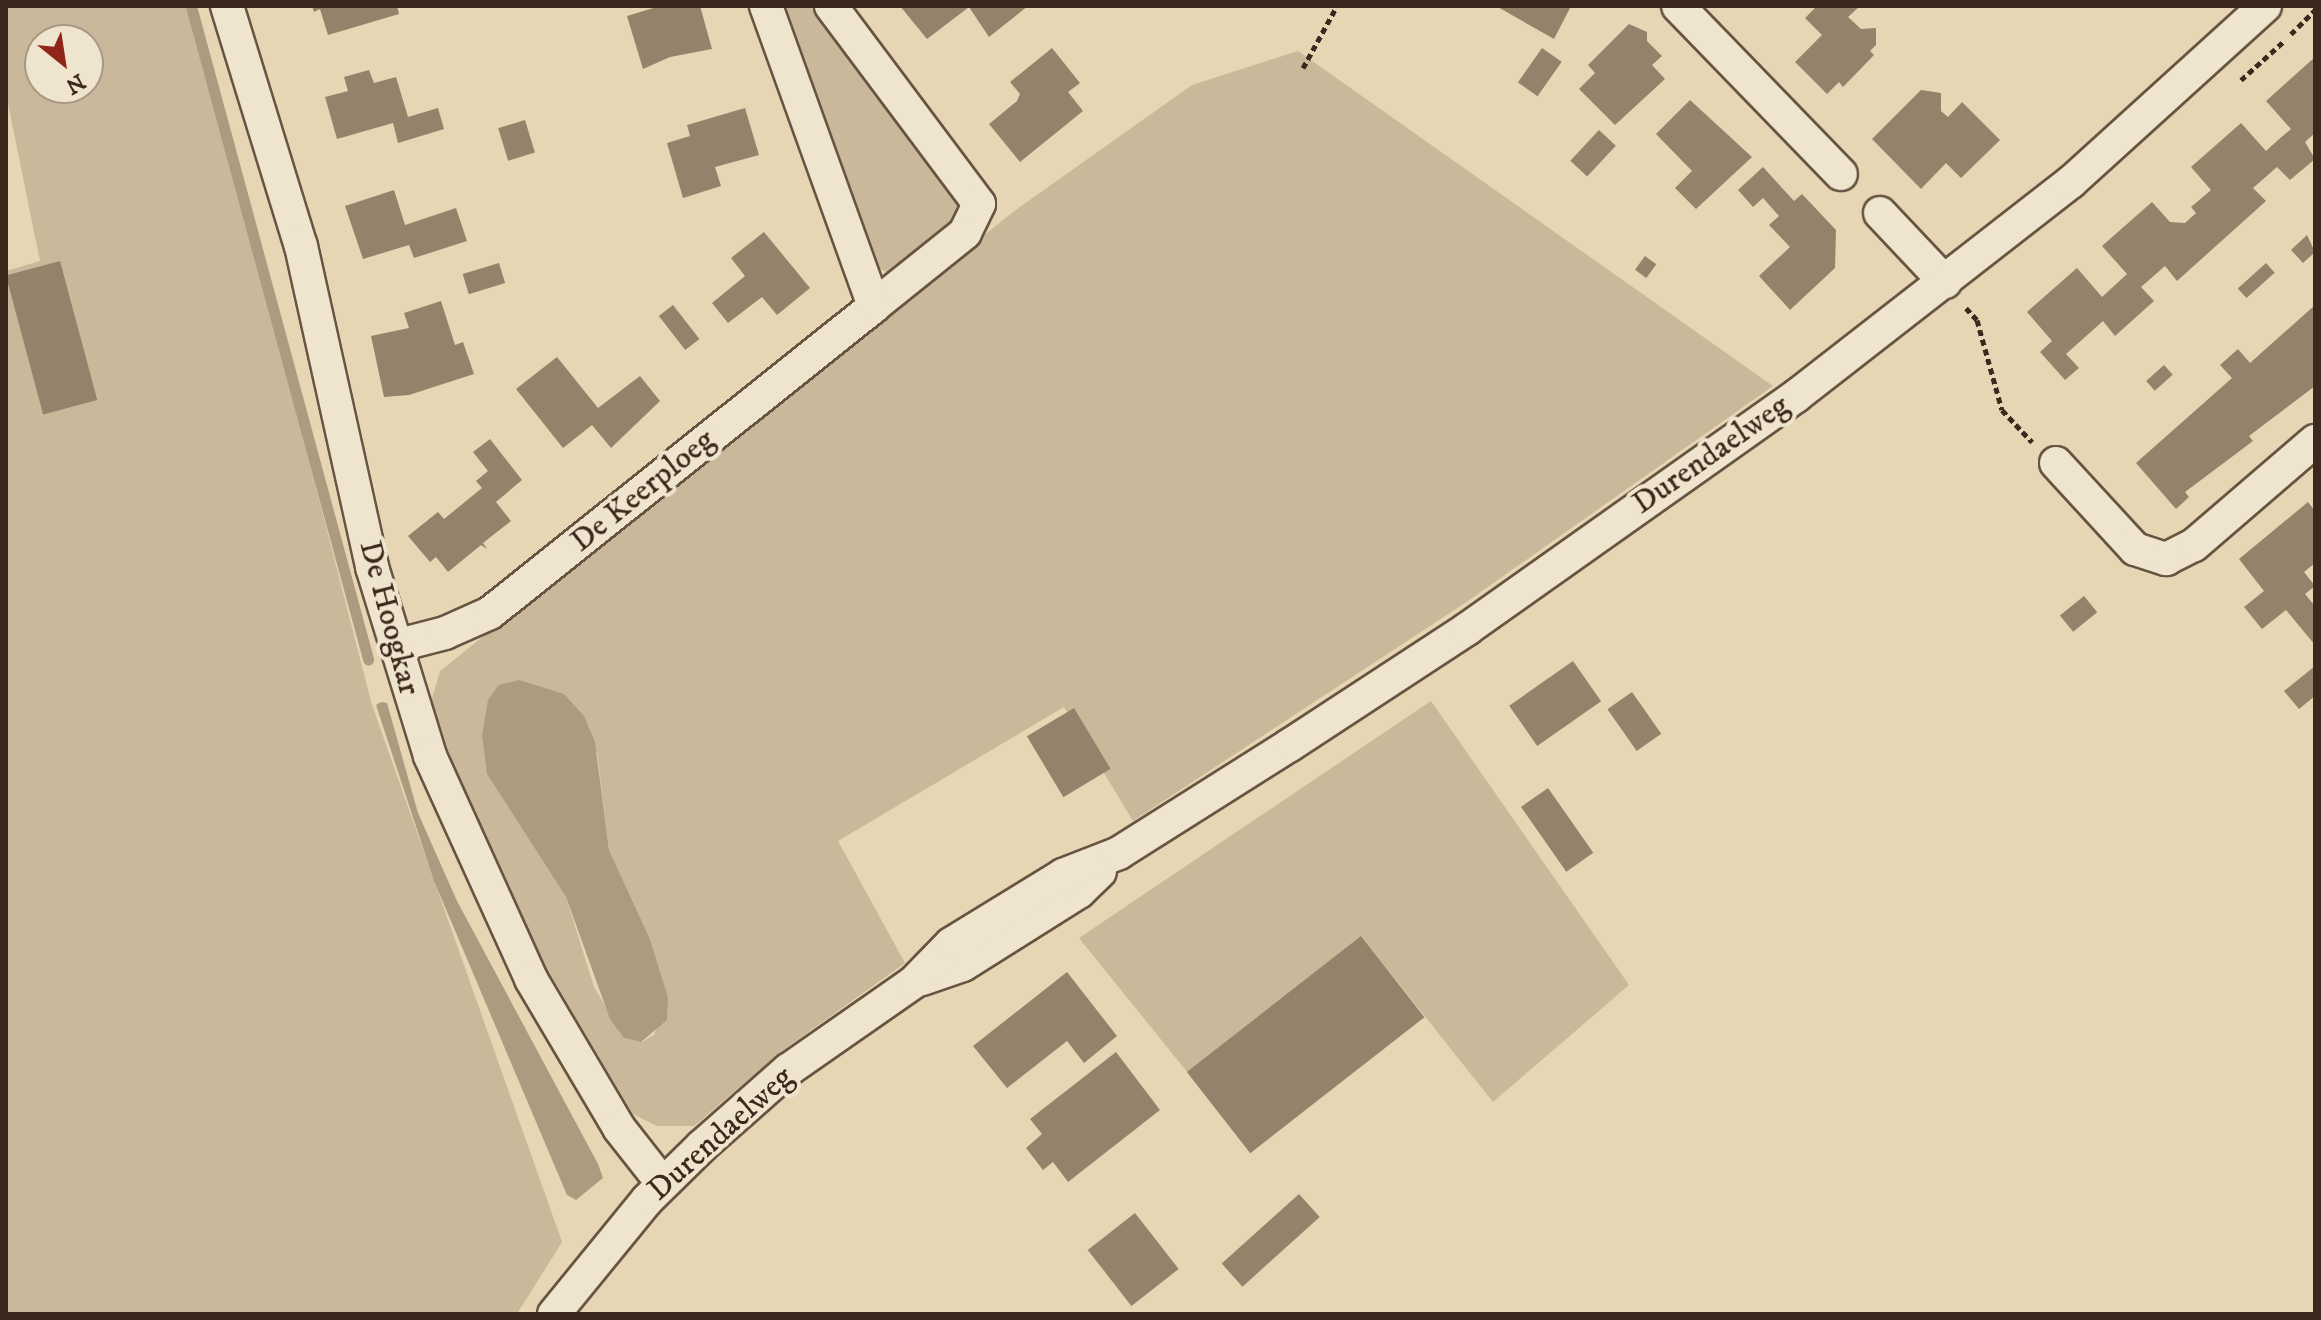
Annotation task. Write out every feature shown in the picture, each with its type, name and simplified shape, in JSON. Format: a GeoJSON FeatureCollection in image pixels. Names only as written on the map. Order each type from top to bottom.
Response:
{"type":"FeatureCollection","features":[{"type":"Feature","properties":{"kind":"street","name":"De Hoogkar"},"geometry":{"type":"LineString","coordinates":[[227,6],[301,246],[372,567],[430,756],[504,924],[612,1116],[663,1184]]}},
{"type":"Feature","properties":{"kind":"street"},"geometry":{"type":"LineString","coordinates":[[766,6],[874,306]]}},
{"type":"Feature","properties":{"kind":"street","name":"De Keerploeg"},"geometry":{"type":"LineString","coordinates":[[395,646],[445,633],[490,613],[965,233],[979,204],[831,6]]}},
{"type":"Feature","properties":{"kind":"street"},"geometry":{"type":"LineString","coordinates":[[1678,6],[1841,174]]}},
{"type":"Feature","properties":{"kind":"street","name":"Durendaelweg"},"geometry":{"type":"LineString","coordinates":[[554,1314],[663,1184],[788,1070],[914,982],[951,944],[1063,875],[1119,853],[1467,629],[1796,396],[2071,182],[2265,6]]}},
{"type":"Feature","properties":{"kind":"street"},"geometry":{"type":"LineString","coordinates":[[1880,213],[1945,282]]}},
{"type":"Feature","properties":{"kind":"street"},"geometry":{"type":"LineString","coordinates":[[2056,463],[2135,549],[2166,559],[2194,545],[2315,442]]}},
{"type":"Feature","properties":{"kind":"path"},"geometry":{"type":"LineString","coordinates":[[1303,68],[1337,6]]}},
{"type":"Feature","properties":{"kind":"path"},"geometry":{"type":"LineString","coordinates":[[1945,282],[1977,320],[2002,410],[2056,463]]}},
{"type":"Feature","properties":{"kind":"shaded area"},"geometry":{"type":"Polygon","coordinates":[[[6,6],[192,6],[372,705],[562,1242],[517,1314],[6,1314],[6,271],[40,261],[6,94],[6,6]]]}},
{"type":"Feature","properties":{"kind":"shaded area"},"geometry":{"type":"Polygon","coordinates":[[[783,6],[814,6],[960,199],[954,223],[888,273],[873,265],[783,6]]]}},
{"type":"Feature","properties":{"kind":"shaded area"},"geometry":{"type":"Polygon","coordinates":[[[1298,51],[1773,386],[1465,603],[1133,821],[1064,707],[838,841],[905,963],[779,1053],[694,1126],[657,1126],[633,1114],[511,908],[430,705],[440,671],[1013,212],[1192,85],[1298,51]],[[597,752],[487,774],[566,897],[594,987],[624,1038],[642,1042],[654,1035],[668,997],[650,939],[609,850],[597,752]]]}},
{"type":"Feature","properties":{"kind":"shaded area"},"geometry":{"type":"Polygon","coordinates":[[[519,680],[564,694],[584,716],[595,742],[609,850],[650,939],[668,997],[667,1020],[641,1042],[624,1038],[610,1019],[566,897],[487,774],[482,735],[488,700],[499,685],[519,680]]]}},
{"type":"Feature","properties":{"kind":"shaded area"},"geometry":{"type":"Polygon","coordinates":[[[1431,701],[1629,985],[1493,1102],[1361,936],[1188,1073],[1079,938],[1431,701]]]}},
{"type":"Feature","properties":{"kind":"shaded area"},"geometry":{"type":"Polygon","coordinates":[[[387,703],[418,813],[457,901],[598,1164],[603,1178],[576,1200],[567,1195],[434,881],[376,705],[387,703]]]}},
{"type":"Feature","properties":{"kind":"building"},"geometry":{"type":"Polygon","coordinates":[[[312,6],[397,6],[399,14],[328,35],[320,9],[314,12],[312,6]]]}},
{"type":"Feature","properties":{"kind":"building"},"geometry":{"type":"Polygon","coordinates":[[[660,6],[700,6],[712,49],[670,57],[643,69],[627,16],[660,6]]]}},
{"type":"Feature","properties":{"kind":"building"},"geometry":{"type":"Polygon","coordinates":[[[900,6],[1028,6],[989,37],[969,7],[927,39],[900,6]]]}},
{"type":"Feature","properties":{"kind":"building"},"geometry":{"type":"Polygon","coordinates":[[[1496,6],[1571,6],[1554,39],[1496,6]]]}},
{"type":"Feature","properties":{"kind":"building"},"geometry":{"type":"Polygon","coordinates":[[[1817,6],[1860,6],[1848,17],[1861,29],[1876,28],[1876,45],[1870,51],[1874,55],[1843,87],[1839,82],[1827,94],[1795,62],[1822,35],[1805,18],[1817,6]]]}},
{"type":"Feature","properties":{"kind":"building"},"geometry":{"type":"Polygon","coordinates":[[[1629,24],[1647,32],[1647,41],[1662,56],[1652,65],[1665,79],[1615,125],[1579,89],[1595,73],[1588,65],[1629,24]]]}},
{"type":"Feature","properties":{"kind":"building"},"geometry":{"type":"Polygon","coordinates":[[[1052,48],[1080,83],[1068,92],[1083,111],[1020,162],[989,124],[1017,101],[1020,94],[1010,82],[1052,48]]]}},
{"type":"Feature","properties":{"kind":"building"},"geometry":{"type":"Polygon","coordinates":[[[1542,48],[1562,62],[1538,96],[1518,82],[1542,48]]]}},
{"type":"Feature","properties":{"kind":"building"},"geometry":{"type":"Polygon","coordinates":[[[2315,57],[2315,133],[2305,142],[2315,159],[2290,180],[2277,167],[2253,188],[2266,201],[2177,281],[2165,266],[2141,287],[2154,301],[2115,336],[2103,321],[2066,354],[2079,368],[2065,380],[2040,352],[2052,341],[2027,312],[2077,268],[2102,297],[2127,274],[2102,246],[2152,202],[2170,222],[2185,223],[2196,213],[2191,207],[2211,190],[2191,167],[2241,123],[2266,151],[2291,129],[2266,101],[2315,57]]]}},
{"type":"Feature","properties":{"kind":"building"},"geometry":{"type":"Polygon","coordinates":[[[369,70],[374,83],[396,77],[408,117],[438,108],[444,129],[398,143],[393,123],[337,139],[325,97],[348,91],[344,77],[369,70]]]}},
{"type":"Feature","properties":{"kind":"building"},"geometry":{"type":"Polygon","coordinates":[[[1921,90],[1941,93],[1941,111],[1948,117],[1962,102],[2000,140],[1961,178],[1946,163],[1921,189],[1872,139],[1921,90]]]}},
{"type":"Feature","properties":{"kind":"building"},"geometry":{"type":"Polygon","coordinates":[[[1690,100],[1752,157],[1696,209],[1675,188],[1692,171],[1656,134],[1690,100]]]}},
{"type":"Feature","properties":{"kind":"building"},"geometry":{"type":"Polygon","coordinates":[[[745,108],[759,155],[715,167],[721,186],[683,198],[667,143],[690,136],[687,125],[745,108]]]}},
{"type":"Feature","properties":{"kind":"building"},"geometry":{"type":"Polygon","coordinates":[[[525,120],[535,153],[508,161],[498,128],[525,120]]]}},
{"type":"Feature","properties":{"kind":"building"},"geometry":{"type":"Polygon","coordinates":[[[1599,130],[1616,146],[1587,176],[1570,161],[1599,130]]]}},
{"type":"Feature","properties":{"kind":"building"},"geometry":{"type":"Polygon","coordinates":[[[1763,167],[1794,201],[1802,194],[1836,230],[1835,268],[1790,310],[1759,276],[1790,247],[1769,225],[1779,216],[1763,198],[1753,207],[1738,190],[1763,167]]]}},
{"type":"Feature","properties":{"kind":"building"},"geometry":{"type":"Polygon","coordinates":[[[394,190],[405,225],[456,208],[467,241],[414,258],[409,245],[363,259],[345,206],[394,190]]]}},
{"type":"Feature","properties":{"kind":"building"},"geometry":{"type":"Polygon","coordinates":[[[764,232],[810,288],[777,315],[762,297],[728,323],[712,303],[745,276],[731,258],[764,232]]]}},
{"type":"Feature","properties":{"kind":"building"},"geometry":{"type":"Polygon","coordinates":[[[2307,235],[2315,252],[2303,263],[2291,250],[2307,235]]]}},
{"type":"Feature","properties":{"kind":"building"},"geometry":{"type":"Polygon","coordinates":[[[1645,256],[1656,264],[1646,278],[1635,270],[1645,256]]]}},
{"type":"Feature","properties":{"kind":"building"},"geometry":{"type":"Polygon","coordinates":[[[60,261],[97,400],[43,415],[6,275],[60,261]]]}},
{"type":"Feature","properties":{"kind":"building"},"geometry":{"type":"Polygon","coordinates":[[[499,263],[505,283],[469,294],[463,274],[499,263]]]}},
{"type":"Feature","properties":{"kind":"building"},"geometry":{"type":"Polygon","coordinates":[[[2266,263],[2275,273],[2246,298],[2238,288],[2266,263]]]}},
{"type":"Feature","properties":{"kind":"building"},"geometry":{"type":"Polygon","coordinates":[[[441,301],[455,345],[463,342],[474,374],[409,395],[384,397],[371,336],[409,328],[404,313],[441,301]]]}},
{"type":"Feature","properties":{"kind":"building"},"geometry":{"type":"Polygon","coordinates":[[[673,305],[699,339],[685,350],[659,316],[673,305]]]}},
{"type":"Feature","properties":{"kind":"building"},"geometry":{"type":"Polygon","coordinates":[[[2315,305],[2315,386],[2249,436],[2253,441],[2185,492],[2189,497],[2176,509],[2136,463],[2232,378],[2220,365],[2238,349],[2250,363],[2315,305]]]}},
{"type":"Feature","properties":{"kind":"building"},"geometry":{"type":"Polygon","coordinates":[[[557,357],[598,408],[640,376],[660,401],[611,448],[592,425],[563,448],[516,389],[557,357]]]}},
{"type":"Feature","properties":{"kind":"building"},"geometry":{"type":"Polygon","coordinates":[[[2164,365],[2173,375],[2155,391],[2146,381],[2164,365]]]}},
{"type":"Feature","properties":{"kind":"building"},"geometry":{"type":"Polygon","coordinates":[[[490,439],[522,480],[496,502],[511,521],[483,543],[487,549],[481,545],[448,572],[436,557],[430,562],[408,536],[438,512],[444,519],[482,488],[476,481],[488,471],[473,452],[490,439]]]}},
{"type":"Feature","properties":{"kind":"building"},"geometry":{"type":"Polygon","coordinates":[[[2308,502],[2315,511],[2315,563],[2304,572],[2315,586],[2305,594],[2315,606],[2315,645],[2286,610],[2262,629],[2244,607],[2264,591],[2239,559],[2308,502]]]}},
{"type":"Feature","properties":{"kind":"building"},"geometry":{"type":"Polygon","coordinates":[[[2084,596],[2097,612],[2073,632],[2060,616],[2084,596]]]}},
{"type":"Feature","properties":{"kind":"building"},"geometry":{"type":"Polygon","coordinates":[[[1573,661],[1601,701],[1537,746],[1509,706],[1573,661]]]}},
{"type":"Feature","properties":{"kind":"building"},"geometry":{"type":"Polygon","coordinates":[[[2315,666],[2315,696],[2299,709],[2284,691],[2315,666]]]}},
{"type":"Feature","properties":{"kind":"building"},"geometry":{"type":"Polygon","coordinates":[[[1632,692],[1661,734],[1637,751],[1607,709],[1632,692]]]}},
{"type":"Feature","properties":{"kind":"building"},"geometry":{"type":"Polygon","coordinates":[[[1074,708],[1111,769],[1063,797],[1027,736],[1074,708]]]}},
{"type":"Feature","properties":{"kind":"building"},"geometry":{"type":"Polygon","coordinates":[[[1548,788],[1593,853],[1566,872],[1521,807],[1548,788]]]}},
{"type":"Feature","properties":{"kind":"building"},"geometry":{"type":"Polygon","coordinates":[[[1361,936],[1424,1017],[1250,1153],[1187,1072],[1361,936]]]}},
{"type":"Feature","properties":{"kind":"building"},"geometry":{"type":"Polygon","coordinates":[[[1067,972],[1117,1036],[1084,1063],[1067,1041],[1007,1088],[973,1046],[1067,972]]]}},
{"type":"Feature","properties":{"kind":"building"},"geometry":{"type":"Polygon","coordinates":[[[1116,1052],[1160,1110],[1068,1182],[1053,1162],[1043,1170],[1026,1148],[1042,1134],[1030,1119],[1116,1052]]]}},
{"type":"Feature","properties":{"kind":"building"},"geometry":{"type":"Polygon","coordinates":[[[1299,1194],[1320,1217],[1242,1287],[1222,1264],[1299,1194]]]}},
{"type":"Feature","properties":{"kind":"building"},"geometry":{"type":"Polygon","coordinates":[[[1135,1213],[1179,1269],[1131,1306],[1088,1250],[1135,1213]]]}},
{"type":"Feature","properties":{"kind":"waterway"},"geometry":{"type":"LineString","coordinates":[[191,6],[368,659]]}}]}
